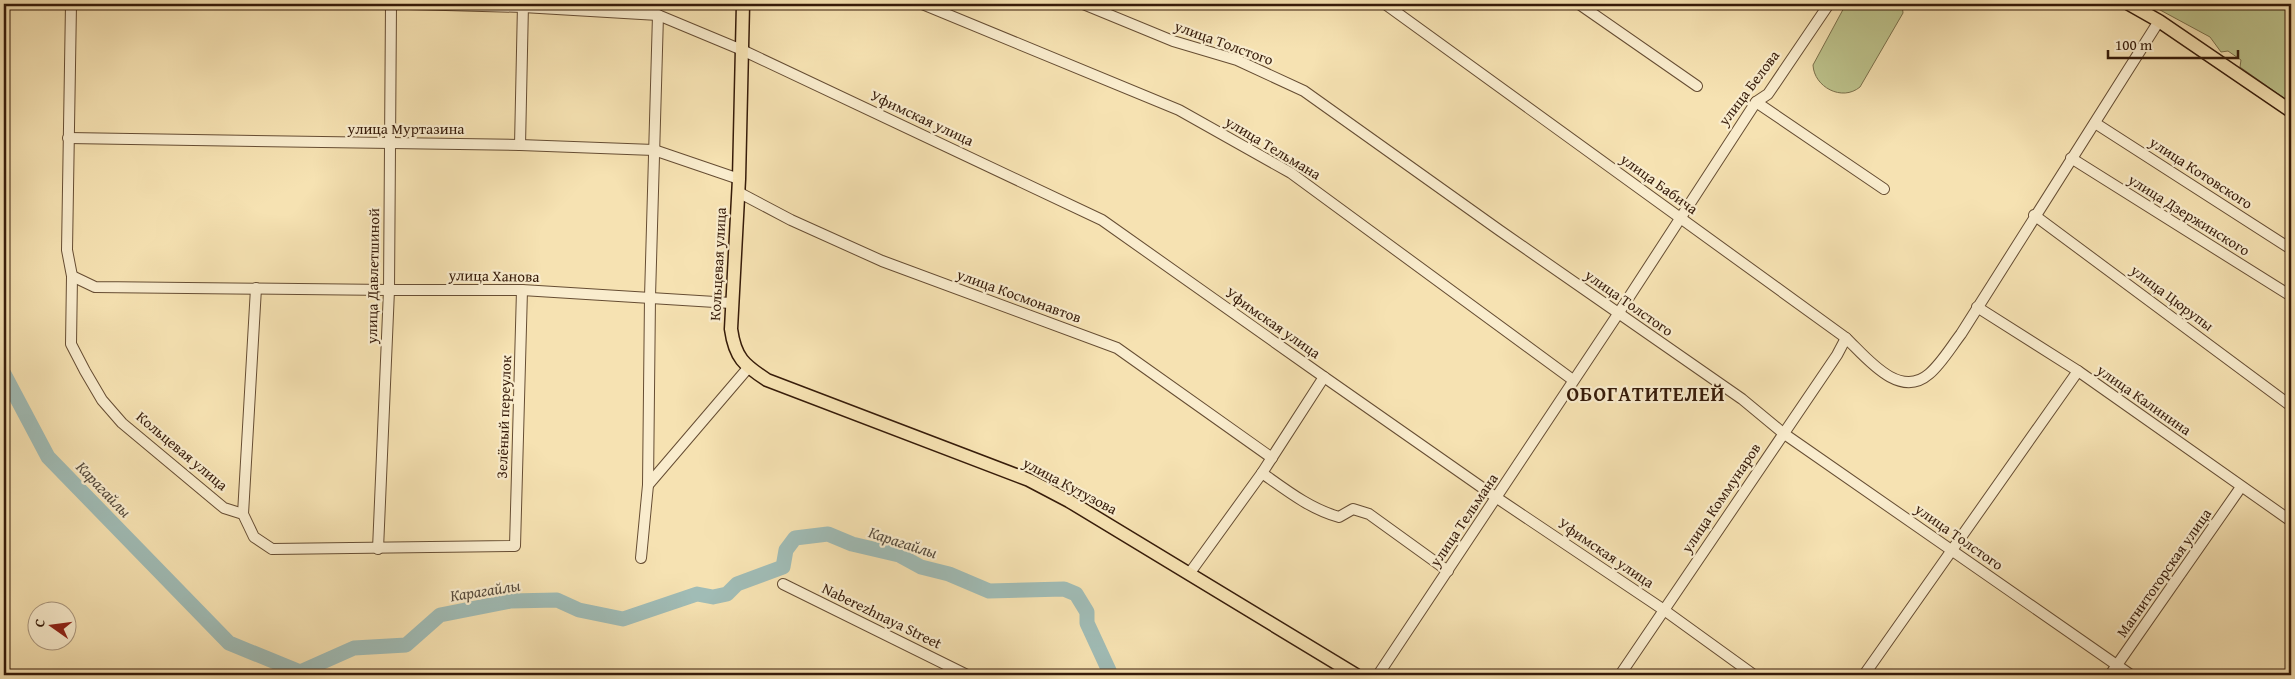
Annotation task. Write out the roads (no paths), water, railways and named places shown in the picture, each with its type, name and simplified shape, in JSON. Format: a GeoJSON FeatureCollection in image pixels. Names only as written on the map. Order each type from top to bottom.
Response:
{"type":"FeatureCollection","features":[{"type":"Feature","properties":{"kind":"main road","name":"Кольцевая улица"},"geometry":{"type":"LineString","coordinates":[[744,4],[738,186],[731,303],[733,343],[740,360],[748,368]]}},
{"type":"Feature","properties":{"kind":"main road"},"geometry":{"type":"LineString","coordinates":[[2129,4],[2159,20],[2291,111]]}},
{"type":"Feature","properties":{"kind":"main road","name":"улица Кутузова"},"geometry":{"type":"LineString","coordinates":[[748,368],[767,380],[1028,480],[1069,501],[1356,675]]}},
{"type":"Feature","properties":{"kind":"street","name":"Кольцевая улица"},"geometry":{"type":"LineString","coordinates":[[71,4],[67,250],[72,276],[71,344],[102,400],[122,423],[142,442],[224,508],[243,514]]}},
{"type":"Feature","properties":{"kind":"street","name":"улица Давлетшиной"},"geometry":{"type":"LineString","coordinates":[[378,549],[390,290],[389,144],[391,4]]}},
{"type":"Feature","properties":{"kind":"street","name":"Уфимская улица"},"geometry":{"type":"LineString","coordinates":[[409,4],[523,5],[658,15],[742,50],[1102,220],[1497,498],[1664,610],[1754,675]]}},
{"type":"Feature","properties":{"kind":"street","name":"улица Тельмана"},"geometry":{"type":"LineString","coordinates":[[922,4],[1179,110],[1257,153],[1291,173],[1572,380]]}},
{"type":"Feature","properties":{"kind":"street","name":"улица Толстого"},"geometry":{"type":"LineString","coordinates":[[1083,4],[1173,41],[1237,60],[1304,91],[1742,400],[1783,433],[2131,675]]}},
{"type":"Feature","properties":{"kind":"street","name":"улица Бабича"},"geometry":{"type":"LineString","coordinates":[[1385,4],[1846,338],[1879,370],[1897,381],[1916,383],[1930,374],[1960,334],[1977,307]]}},
{"type":"Feature","properties":{"kind":"street"},"geometry":{"type":"LineString","coordinates":[[1578,4],[1592,8],[1697,86]]}},
{"type":"Feature","properties":{"kind":"street","name":"улица Белова"},"geometry":{"type":"LineString","coordinates":[[1680,218],[1756,102],[1768,94],[1829,4]]}},
{"type":"Feature","properties":{"kind":"street"},"geometry":{"type":"LineString","coordinates":[[520,145],[523,5]]}},
{"type":"Feature","properties":{"kind":"street"},"geometry":{"type":"LineString","coordinates":[[641,558],[648,485],[650,297],[658,15]]}},
{"type":"Feature","properties":{"kind":"street"},"geometry":{"type":"LineString","coordinates":[[1977,307],[2159,20]]}},
{"type":"Feature","properties":{"kind":"street"},"geometry":{"type":"LineString","coordinates":[[1756,102],[1884,189]]}},
{"type":"Feature","properties":{"kind":"street","name":"улица Котовского"},"geometry":{"type":"LineString","coordinates":[[2095,123],[2291,249]]}},
{"type":"Feature","properties":{"kind":"street","name":"улица Муртазина"},"geometry":{"type":"LineString","coordinates":[[68,138],[520,145],[654,150],[738,186]]}},
{"type":"Feature","properties":{"kind":"street","name":"улица Дзержинского"},"geometry":{"type":"LineString","coordinates":[[2071,158],[2291,296]]}},
{"type":"Feature","properties":{"kind":"street","name":"улица Космонавтов"},"geometry":{"type":"LineString","coordinates":[[738,186],[791,220],[882,261],[1118,348],[1272,458]]}},
{"type":"Feature","properties":{"kind":"street","name":"улица Цюрупы"},"geometry":{"type":"LineString","coordinates":[[2034,215],[2291,406]]}},
{"type":"Feature","properties":{"kind":"street","name":"улица Тельмана"},"geometry":{"type":"LineString","coordinates":[[1378,675],[1497,498],[1572,380],[1618,314],[1680,218]]}},
{"type":"Feature","properties":{"kind":"street","name":"улица Ханова"},"geometry":{"type":"LineString","coordinates":[[72,276],[95,286],[522,290],[731,303]]}},
{"type":"Feature","properties":{"kind":"street"},"geometry":{"type":"LineString","coordinates":[[256,288],[243,514],[254,537],[272,549],[378,549]]}},
{"type":"Feature","properties":{"kind":"street","name":"Зелёный переулок"},"geometry":{"type":"LineString","coordinates":[[378,549],[515,546],[522,290]]}},
{"type":"Feature","properties":{"kind":"street","name":"улица Калинина"},"geometry":{"type":"LineString","coordinates":[[1977,307],[2078,371],[2291,521]]}},
{"type":"Feature","properties":{"kind":"street","name":"улица Коммунаров"},"geometry":{"type":"LineString","coordinates":[[1620,675],[1837,355],[1846,338]]}},
{"type":"Feature","properties":{"kind":"street"},"geometry":{"type":"LineString","coordinates":[[648,485],[748,368]]}},
{"type":"Feature","properties":{"kind":"street"},"geometry":{"type":"LineString","coordinates":[[1864,675],[2078,371]]}},
{"type":"Feature","properties":{"kind":"street"},"geometry":{"type":"LineString","coordinates":[[1189,574],[1262,473],[1324,377]]}},
{"type":"Feature","properties":{"kind":"street"},"geometry":{"type":"LineString","coordinates":[[1262,473],[1326,514],[1339,517],[1354,509],[1369,514],[1448,570]]}},
{"type":"Feature","properties":{"kind":"street","name":"Магнитогорская улица"},"geometry":{"type":"LineString","coordinates":[[2110,675],[2242,488]]}},
{"type":"Feature","properties":{"kind":"street","name":"Naberezhnaya Street"},"geometry":{"type":"LineString","coordinates":[[783,584],[967,675]]}},
{"type":"Feature","properties":{"kind":"waterway","name":"Карагайлы"},"geometry":{"type":"LineString","coordinates":[[4,374],[48,457],[229,643],[300,672],[354,648],[406,645],[440,615],[511,601],[557,600],[579,610],[623,619],[697,594],[713,597],[727,594],[737,584],[783,567],[786,550],[795,538],[828,534],[852,544],[899,555],[921,567],[949,574],[989,591],[1064,589],[1076,594],[1087,612],[1087,623],[1111,675]]}},
{"type":"Feature","properties":{"kind":"district","name":"ОБОГАТИТЕЛЕЙ"},"geometry":{"type":"Point","coordinates":[1646,394]}}]}
